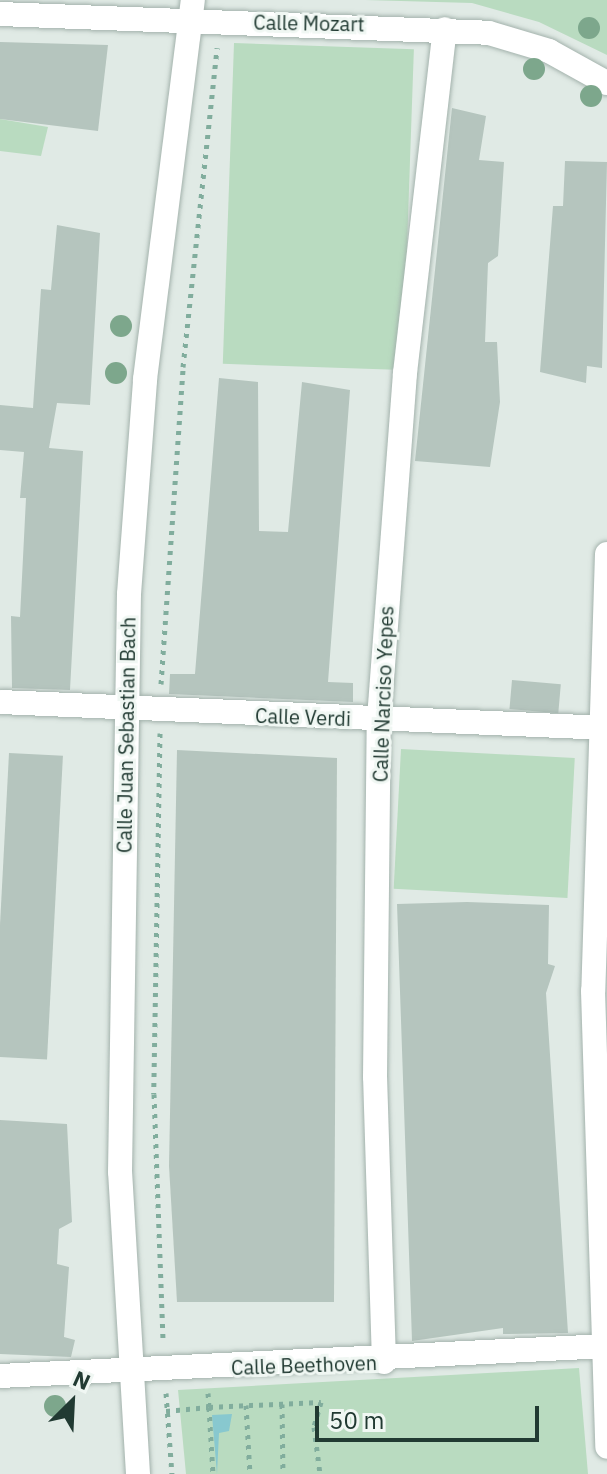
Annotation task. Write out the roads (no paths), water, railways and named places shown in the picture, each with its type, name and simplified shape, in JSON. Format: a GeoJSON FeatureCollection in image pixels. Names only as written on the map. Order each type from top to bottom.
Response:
{"type":"FeatureCollection","features":[{"type":"Feature","properties":{"kind":"street","name":"Calle Mozart"},"geometry":{"type":"LineString","coordinates":[[0,14],[192,10],[445,29],[549,51],[607,83]]}},
{"type":"Feature","properties":{"kind":"street","name":"Calle Juan Sebastian Bach"},"geometry":{"type":"LineString","coordinates":[[138,1474],[120,1172],[126,710],[145,379],[192,10]]}},
{"type":"Feature","properties":{"kind":"street","name":"Calle Narciso Yepes"},"geometry":{"type":"LineString","coordinates":[[384,1362],[375,1077],[379,719],[406,359],[445,29]]}},
{"type":"Feature","properties":{"kind":"street"},"geometry":{"type":"LineString","coordinates":[[607,554],[602,728],[607,1447]]}},
{"type":"Feature","properties":{"kind":"street","name":"Calle Verdi"},"geometry":{"type":"LineString","coordinates":[[0,702],[126,710],[602,728]]}},
{"type":"Feature","properties":{"kind":"street","name":"Calle Beethoven"},"geometry":{"type":"LineString","coordinates":[[0,1376],[130,1372],[206,1374],[604,1347]]}},
{"type":"Feature","properties":{"kind":"water"},"geometry":{"type":"Polygon","coordinates":[[[232,1414],[229,1431],[219,1433],[217,1474],[212,1415],[232,1414]]]}}]}
